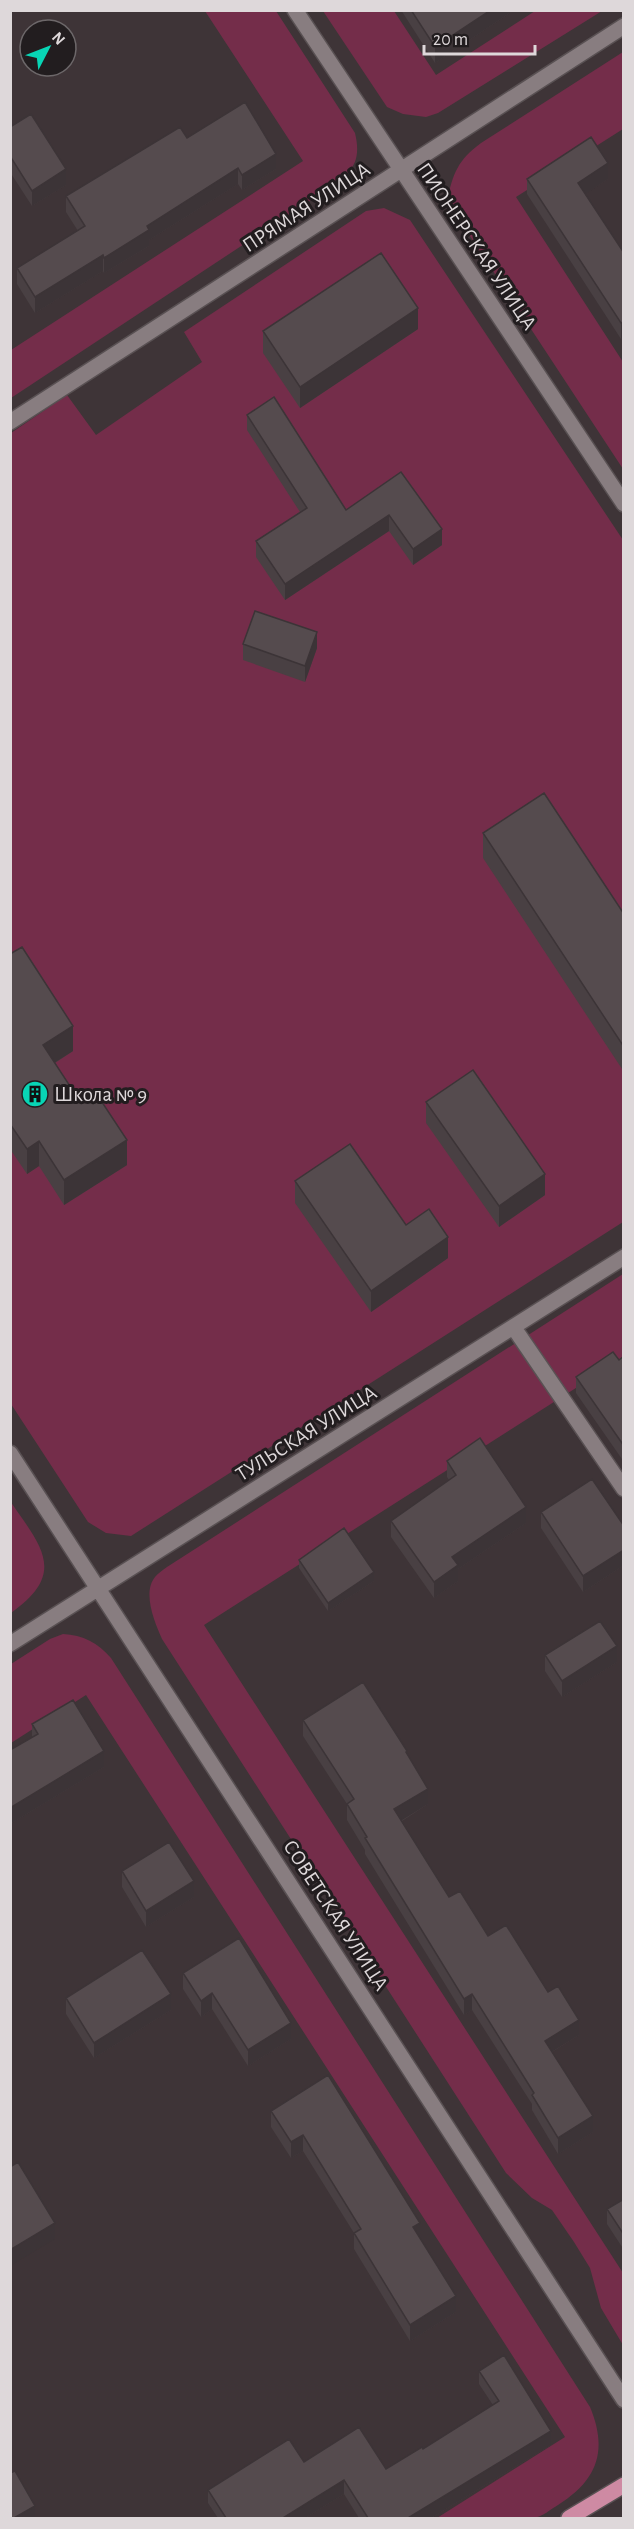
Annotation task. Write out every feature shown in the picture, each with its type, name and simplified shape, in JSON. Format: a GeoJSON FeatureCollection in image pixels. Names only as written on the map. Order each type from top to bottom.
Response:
{"type":"FeatureCollection","features":[{"type":"Feature","properties":{"kind":"main road"},"geometry":{"type":"LineString","coordinates":[[569,2518],[624,2485]]}},
{"type":"Feature","properties":{"kind":"street","name":"ПИОНЕРСКАЯ УЛИЦА"},"geometry":{"type":"LineString","coordinates":[[295,10],[624,504]]}},
{"type":"Feature","properties":{"kind":"street","name":"ПРЯМАЯ УЛИЦА"},"geometry":{"type":"LineString","coordinates":[[10,422],[624,26]]}},
{"type":"Feature","properties":{"kind":"street","name":"ТУЛЬСКАЯ УЛИЦА"},"geometry":{"type":"LineString","coordinates":[[10,1644],[624,1257]]}},
{"type":"Feature","properties":{"kind":"street"},"geometry":{"type":"LineString","coordinates":[[514,1328],[624,1489]]}},
{"type":"Feature","properties":{"kind":"street","name":"СОВЕТСКАЯ УЛИЦА"},"geometry":{"type":"LineString","coordinates":[[10,1453],[624,2400]]}},
{"type":"Feature","properties":{"kind":"shaded area"},"geometry":{"type":"Polygon","coordinates":[[[205,11],[276,11],[355,133],[357,154],[355,162],[346,175],[332,186],[11,398],[11,350],[303,161],[205,11]]]}},
{"type":"Feature","properties":{"kind":"shaded area"},"geometry":{"type":"Polygon","coordinates":[[[323,11],[394,11],[436,75],[535,11],[602,11],[438,113],[426,117],[403,114],[387,107],[323,11]]]}},
{"type":"Feature","properties":{"kind":"shaded area"},"geometry":{"type":"Polygon","coordinates":[[[623,52],[623,129],[516,197],[623,362],[623,469],[447,201],[458,168],[473,149],[623,52]]]}},
{"type":"Feature","properties":{"kind":"shaded area"},"geometry":{"type":"Polygon","coordinates":[[[384,208],[410,220],[623,540],[623,1222],[131,1536],[106,1533],[88,1522],[11,1404],[11,433],[67,395],[96,435],[202,362],[184,332],[366,211],[384,208]]]}},
{"type":"Feature","properties":{"kind":"shaded area"},"geometry":{"type":"Polygon","coordinates":[[[623,1274],[623,1358],[204,1625],[623,2273],[623,2345],[601,2308],[590,2268],[574,2242],[552,2210],[532,2198],[506,2173],[162,1639],[151,1608],[150,1591],[155,1577],[167,1567],[623,1274]]]}},
{"type":"Feature","properties":{"kind":"shaded area"},"geometry":{"type":"Polygon","coordinates":[[[10,1501],[31,1532],[44,1559],[44,1572],[39,1585],[29,1599],[11,1613],[10,1501]]]}},
{"type":"Feature","properties":{"kind":"shaded area"},"geometry":{"type":"Polygon","coordinates":[[[63,1634],[90,1641],[111,1658],[590,2407],[598,2437],[596,2463],[582,2485],[572,2495],[543,2515],[511,2520],[437,2518],[565,2437],[86,1695],[11,1743],[11,1664],[50,1639],[63,1634]]]}},
{"type":"Feature","properties":{"kind":"building"},"geometry":{"type":"Polygon","coordinates":[[[411,10],[491,10],[435,47],[411,10]]]}},
{"type":"Feature","properties":{"kind":"building"},"geometry":{"type":"Polygon","coordinates":[[[245,102],[276,154],[242,175],[238,168],[147,226],[149,230],[35,297],[17,268],[85,226],[66,196],[180,127],[187,138],[245,102]]]}},
{"type":"Feature","properties":{"kind":"building"},"geometry":{"type":"Polygon","coordinates":[[[31,114],[66,169],[32,191],[10,156],[10,127],[31,114]]]}},
{"type":"Feature","properties":{"kind":"building"},"geometry":{"type":"Polygon","coordinates":[[[591,137],[608,163],[578,183],[624,253],[624,321],[621,323],[527,179],[591,137]]]}},
{"type":"Feature","properties":{"kind":"building"},"geometry":{"type":"Polygon","coordinates":[[[381,253],[418,308],[300,387],[263,331],[381,253]]]}},
{"type":"Feature","properties":{"kind":"building"},"geometry":{"type":"Polygon","coordinates":[[[274,397],[346,510],[401,472],[442,529],[413,549],[389,515],[285,584],[256,541],[307,508],[247,415],[274,397]]]}},
{"type":"Feature","properties":{"kind":"building"},"geometry":{"type":"Polygon","coordinates":[[[255,611],[317,632],[305,666],[243,644],[255,611]]]}},
{"type":"Feature","properties":{"kind":"building"},"geometry":{"type":"Polygon","coordinates":[[[544,793],[624,914],[624,1047],[483,833],[544,793]]]}},
{"type":"Feature","properties":{"kind":"building","name":"Школа № 9"},"geometry":{"type":"Polygon","coordinates":[[[22,947],[73,1026],[43,1045],[81,1103],[96,1093],[127,1140],[64,1180],[39,1141],[27,1149],[10,1124],[10,954],[22,947]]]}},
{"type":"Feature","properties":{"kind":"building"},"geometry":{"type":"Polygon","coordinates":[[[473,1070],[545,1174],[499,1206],[426,1102],[473,1070]]]}},
{"type":"Feature","properties":{"kind":"building"},"geometry":{"type":"Polygon","coordinates":[[[350,1144],[406,1225],[429,1209],[448,1237],[371,1291],[295,1181],[350,1144]]]}},
{"type":"Feature","properties":{"kind":"building"},"geometry":{"type":"Polygon","coordinates":[[[613,1352],[619,1360],[624,1356],[624,1446],[576,1377],[613,1352]]]}},
{"type":"Feature","properties":{"kind":"building"},"geometry":{"type":"Polygon","coordinates":[[[480,1438],[526,1507],[452,1557],[458,1565],[434,1582],[391,1521],[456,1475],[447,1461],[480,1438]]]}},
{"type":"Feature","properties":{"kind":"building"},"geometry":{"type":"Polygon","coordinates":[[[592,1479],[624,1526],[624,1550],[583,1576],[541,1512],[592,1479]]]}},
{"type":"Feature","properties":{"kind":"building"},"geometry":{"type":"Polygon","coordinates":[[[344,1528],[374,1572],[328,1603],[299,1560],[344,1528]]]}},
{"type":"Feature","properties":{"kind":"building"},"geometry":{"type":"Polygon","coordinates":[[[600,1621],[617,1646],[562,1681],[545,1655],[600,1621]]]}},
{"type":"Feature","properties":{"kind":"building"},"geometry":{"type":"Polygon","coordinates":[[[363,1682],[428,1789],[394,1809],[449,1897],[460,1891],[488,1936],[506,1925],[548,1992],[558,1986],[579,2020],[545,2041],[593,2116],[558,2138],[532,2095],[534,2093],[472,1994],[464,1999],[365,1838],[367,1837],[347,1804],[354,1799],[303,1720],[363,1682]]]}},
{"type":"Feature","properties":{"kind":"building"},"geometry":{"type":"Polygon","coordinates":[[[73,1700],[104,1751],[10,1808],[10,1750],[38,1734],[32,1724],[73,1700]]]}},
{"type":"Feature","properties":{"kind":"building"},"geometry":{"type":"Polygon","coordinates":[[[169,1842],[194,1881],[146,1911],[122,1871],[169,1842]]]}},
{"type":"Feature","properties":{"kind":"building"},"geometry":{"type":"Polygon","coordinates":[[[239,1938],[291,2023],[248,2050],[212,1993],[201,2001],[183,1973],[239,1938]]]}},
{"type":"Feature","properties":{"kind":"building"},"geometry":{"type":"Polygon","coordinates":[[[142,1950],[171,1994],[94,2043],[66,1998],[142,1950]]]}},
{"type":"Feature","properties":{"kind":"building"},"geometry":{"type":"Polygon","coordinates":[[[328,2075],[420,2223],[413,2227],[456,2296],[410,2325],[354,2233],[361,2229],[303,2135],[291,2142],[271,2111],[328,2075]]]}},
{"type":"Feature","properties":{"kind":"building"},"geometry":{"type":"Polygon","coordinates":[[[18,2162],[55,2223],[10,2250],[10,2167],[18,2162]]]}},
{"type":"Feature","properties":{"kind":"building"},"geometry":{"type":"Polygon","coordinates":[[[624,2199],[624,2235],[607,2209],[624,2199]]]}},
{"type":"Feature","properties":{"kind":"building"},"geometry":{"type":"Polygon","coordinates":[[[504,2355],[551,2431],[408,2518],[368,2518],[344,2480],[283,2518],[226,2518],[208,2490],[289,2439],[304,2462],[359,2427],[386,2469],[422,2447],[423,2449],[499,2401],[479,2371],[504,2355]]]}},
{"type":"Feature","properties":{"kind":"building"},"geometry":{"type":"Polygon","coordinates":[[[15,2471],[35,2506],[10,2518],[10,2473],[15,2471]]]}},
{"type":"Feature","properties":{"kind":"place","name":"Школа № 9"},"geometry":{"type":"Point","coordinates":[35,1094]}}]}
